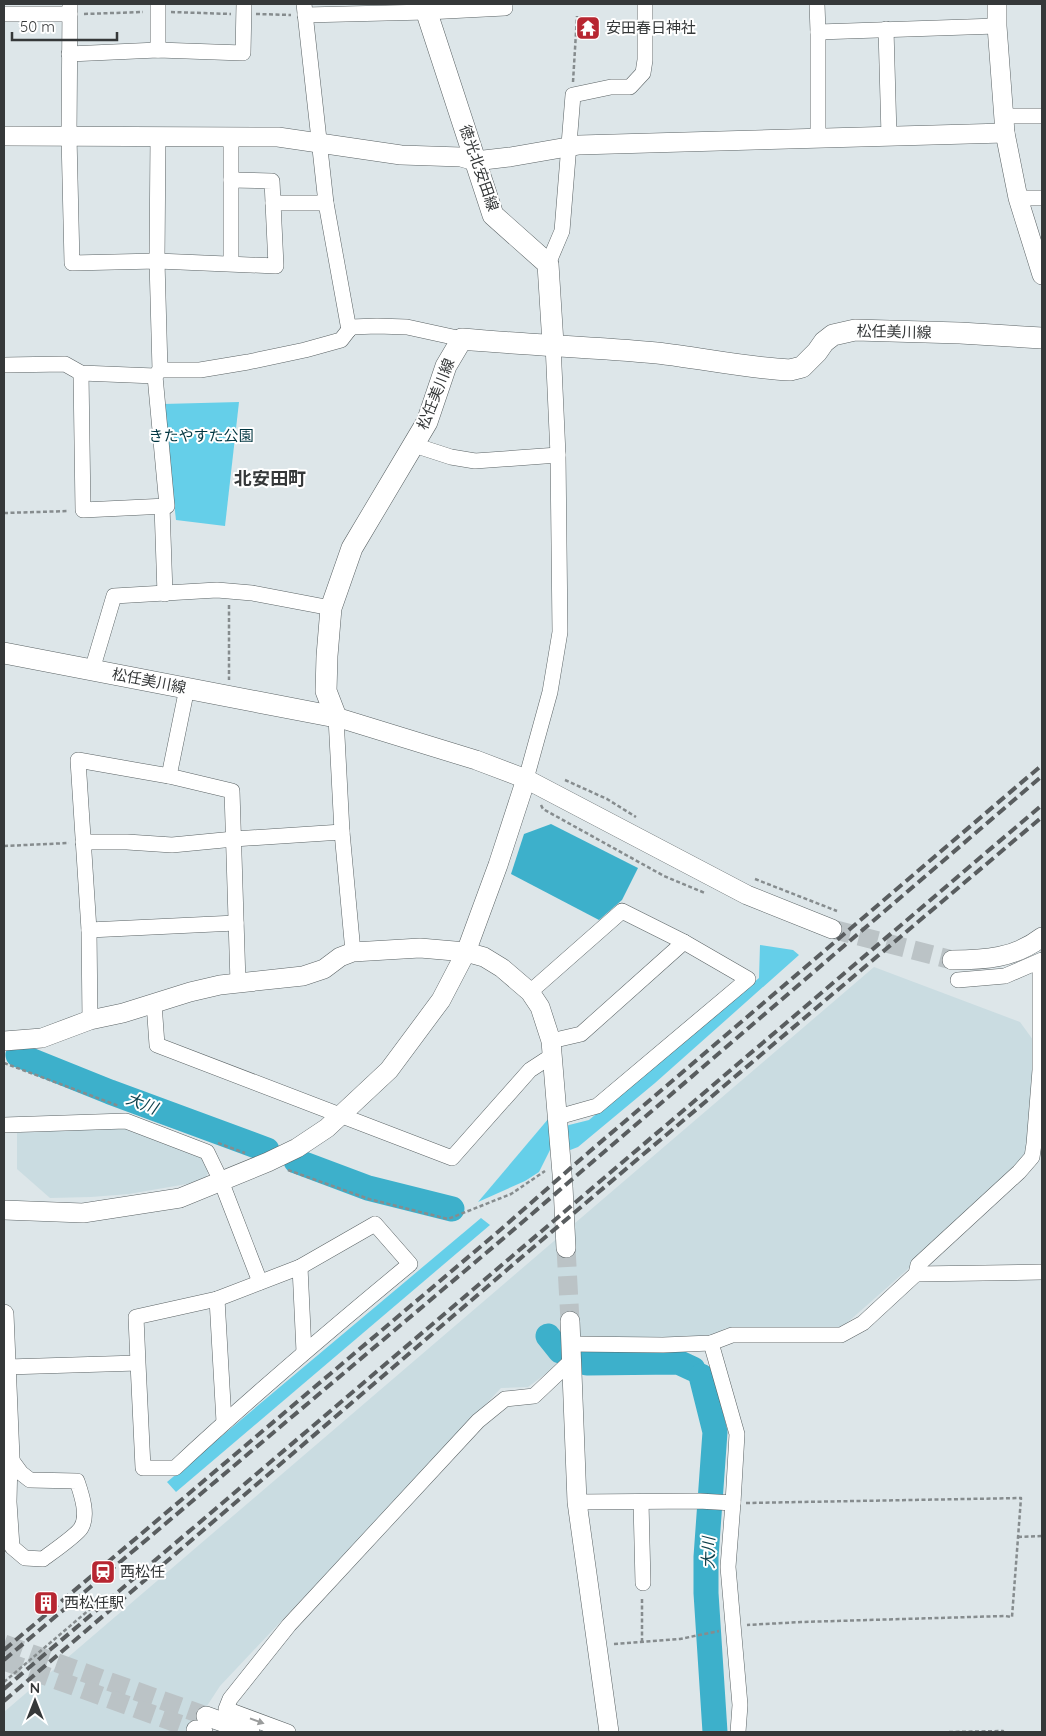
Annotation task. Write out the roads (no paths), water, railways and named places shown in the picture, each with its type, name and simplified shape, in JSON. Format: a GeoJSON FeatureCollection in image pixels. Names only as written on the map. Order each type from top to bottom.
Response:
{"type":"FeatureCollection","features":[{"type":"Feature","properties":{"kind":"main road","name":"徳光北安田線"},"geometry":{"type":"LineString","coordinates":[[425,8],[493,215],[548,264]]}},
{"type":"Feature","properties":{"kind":"main road"},"geometry":{"type":"LineString","coordinates":[[548,264],[553,344]]}},
{"type":"Feature","properties":{"kind":"main road","name":"松任美川線"},"geometry":{"type":"LineString","coordinates":[[336,717],[326,691],[330,608],[352,548],[428,422],[446,366],[462,339],[658,353],[790,370],[802,367],[824,342],[833,335],[855,330],[1042,338]]}},
{"type":"Feature","properties":{"kind":"main road","name":"松任美川線"},"geometry":{"type":"LineString","coordinates":[[4,653],[336,717]]}},
{"type":"Feature","properties":{"kind":"street"},"geometry":{"type":"LineString","coordinates":[[68,54],[158,50],[243,54],[244,4]]}},
{"type":"Feature","properties":{"kind":"street"},"geometry":{"type":"LineString","coordinates":[[548,264],[562,231],[572,95],[611,87],[630,87],[643,73],[645,60],[645,4]]}},
{"type":"Feature","properties":{"kind":"street"},"geometry":{"type":"LineString","coordinates":[[817,4],[818,139]]}},
{"type":"Feature","properties":{"kind":"street"},"geometry":{"type":"LineString","coordinates":[[997,4],[1004,124],[1018,198],[1042,275]]}},
{"type":"Feature","properties":{"kind":"street"},"geometry":{"type":"LineString","coordinates":[[158,8],[158,50]]}},
{"type":"Feature","properties":{"kind":"street"},"geometry":{"type":"LineString","coordinates":[[349,330],[326,203],[304,9],[505,8]]}},
{"type":"Feature","properties":{"kind":"street"},"geometry":{"type":"LineString","coordinates":[[4,14],[70,9],[68,136],[72,263],[157,261],[276,266],[272,180],[231,180]]}},
{"type":"Feature","properties":{"kind":"street"},"geometry":{"type":"LineString","coordinates":[[818,32],[997,26]]}},
{"type":"Feature","properties":{"kind":"street"},"geometry":{"type":"LineString","coordinates":[[886,29],[889,136]]}},
{"type":"Feature","properties":{"kind":"street"},"geometry":{"type":"LineString","coordinates":[[4,136],[278,137],[402,155],[461,157],[475,161],[579,145],[889,136],[1004,124],[1042,116]]}},
{"type":"Feature","properties":{"kind":"street"},"geometry":{"type":"LineString","coordinates":[[231,136],[231,263]]}},
{"type":"Feature","properties":{"kind":"street"},"geometry":{"type":"LineString","coordinates":[[81,373],[84,510],[167,506],[158,373],[158,137]]}},
{"type":"Feature","properties":{"kind":"street"},"geometry":{"type":"LineString","coordinates":[[1018,198],[1042,198]]}},
{"type":"Feature","properties":{"kind":"street"},"geometry":{"type":"LineString","coordinates":[[273,204],[326,203]]}},
{"type":"Feature","properties":{"kind":"street"},"geometry":{"type":"LineString","coordinates":[[4,365],[65,364],[81,373],[158,373],[200,370],[305,350],[341,340],[351,327],[407,327],[462,339]]}},
{"type":"Feature","properties":{"kind":"street"},"geometry":{"type":"LineString","coordinates":[[4,1210],[84,1213],[180,1198],[268,1162],[297,1148],[327,1128],[341,1115],[389,1070],[441,1000],[466,952],[498,865],[526,779],[550,692],[560,632],[558,455],[553,344]]}},
{"type":"Feature","properties":{"kind":"street"},"geometry":{"type":"LineString","coordinates":[[414,445],[457,458],[475,461],[558,455]]}},
{"type":"Feature","properties":{"kind":"street"},"geometry":{"type":"LineString","coordinates":[[162,506],[165,594]]}},
{"type":"Feature","properties":{"kind":"street"},"geometry":{"type":"LineString","coordinates":[[92,670],[114,596],[228,591],[252,593],[330,608]]}},
{"type":"Feature","properties":{"kind":"street"},"geometry":{"type":"LineString","coordinates":[[169,776],[187,688]]}},
{"type":"Feature","properties":{"kind":"street"},"geometry":{"type":"LineString","coordinates":[[353,952],[342,832],[336,717],[476,760],[526,779],[747,895],[832,929]]}},
{"type":"Feature","properties":{"kind":"street"},"geometry":{"type":"LineString","coordinates":[[90,1020],[89,930],[78,760],[169,776],[232,791],[238,983]]}},
{"type":"Feature","properties":{"kind":"street"},"geometry":{"type":"LineString","coordinates":[[83,842],[172,845],[342,832]]}},
{"type":"Feature","properties":{"kind":"street"},"geometry":{"type":"LineString","coordinates":[[530,992],[622,911],[684,942],[748,979],[597,1106],[558,1117]]}},
{"type":"Feature","properties":{"kind":"street"},"geometry":{"type":"LineString","coordinates":[[89,930],[236,922]]}},
{"type":"Feature","properties":{"kind":"street"},"geometry":{"type":"LineString","coordinates":[[952,960],[980,960],[1001,957],[1031,946],[1042,938]]}},
{"type":"Feature","properties":{"kind":"street"},"geometry":{"type":"LineString","coordinates":[[154,1004],[157,1045],[452,1158],[552,1048],[581,1034],[684,942]]}},
{"type":"Feature","properties":{"kind":"street"},"geometry":{"type":"LineString","coordinates":[[4,1041],[42,1038],[90,1020],[123,1013],[190,992],[220,985],[303,976],[324,969],[340,957],[353,952],[420,948],[466,952],[484,957],[502,968],[530,992],[540,1007],[552,1048],[566,1248]]}},
{"type":"Feature","properties":{"kind":"street"},"geometry":{"type":"LineString","coordinates":[[288,1732],[226,1709],[230,1699],[289,1625],[478,1421],[505,1399],[534,1396],[571,1353],[711,1343],[732,1335],[841,1335],[863,1323],[916,1274],[918,1266],[1019,1172],[1032,1157],[1040,1070],[1041,961],[1005,976],[958,980]]}},
{"type":"Feature","properties":{"kind":"street"},"geometry":{"type":"LineString","coordinates":[[4,1125],[126,1121],[207,1152],[221,1181],[260,1282]]}},
{"type":"Feature","properties":{"kind":"street"},"geometry":{"type":"LineString","coordinates":[[375,1224],[410,1264],[304,1352],[175,1468],[143,1468],[136,1317],[217,1299],[260,1282],[300,1267],[375,1224]]}},
{"type":"Feature","properties":{"kind":"street"},"geometry":{"type":"LineString","coordinates":[[300,1267],[304,1352]]}},
{"type":"Feature","properties":{"kind":"street"},"geometry":{"type":"LineString","coordinates":[[916,1274],[1042,1272]]}},
{"type":"Feature","properties":{"kind":"street"},"geometry":{"type":"LineString","coordinates":[[217,1299],[224,1422]]}},
{"type":"Feature","properties":{"kind":"street"},"geometry":{"type":"LineString","coordinates":[[4,1314],[12,1547],[25,1558],[43,1559],[81,1528],[84,1514],[83,1498],[77,1481],[30,1480],[21,1473],[10,1458]]}},
{"type":"Feature","properties":{"kind":"street"},"geometry":{"type":"LineString","coordinates":[[570,1321],[577,1502],[609,1732]]}},
{"type":"Feature","properties":{"kind":"street"},"geometry":{"type":"LineString","coordinates":[[711,1343],[737,1434],[725,1630],[740,1705],[738,1732]]}},
{"type":"Feature","properties":{"kind":"street"},"geometry":{"type":"LineString","coordinates":[[7,1367],[138,1363]]}},
{"type":"Feature","properties":{"kind":"street"},"geometry":{"type":"LineString","coordinates":[[577,1502],[699,1501],[734,1503]]}},
{"type":"Feature","properties":{"kind":"street"},"geometry":{"type":"LineString","coordinates":[[641,1502],[643,1583]]}},
{"type":"Feature","properties":{"kind":"street"},"geometry":{"type":"LineString","coordinates":[[202,1726],[250,1732]]}},
{"type":"Feature","properties":{"kind":"waterway","name":"大川"},"geometry":{"type":"LineString","coordinates":[[18,1055],[110,1092],[267,1150]]}},
{"type":"Feature","properties":{"kind":"waterway","name":"大川"},"geometry":{"type":"LineString","coordinates":[[296,1161],[368,1188],[452,1209]]}},
{"type":"Feature","properties":{"kind":"waterway","name":"大川"},"geometry":{"type":"LineString","coordinates":[[548,1336],[560,1351]]}},
{"type":"Feature","properties":{"kind":"waterway","name":"大川"},"geometry":{"type":"LineString","coordinates":[[587,1363],[678,1362],[693,1369]]}},
{"type":"Feature","properties":{"kind":"waterway","name":"大川"},"geometry":{"type":"LineString","coordinates":[[701,1376],[715,1432],[706,1557],[706,1593],[715,1732]]}},
{"type":"Feature","properties":{"kind":"tunnel"},"geometry":{"type":"LineString","coordinates":[[832,929],[952,960]]}},
{"type":"Feature","properties":{"kind":"tunnel"},"geometry":{"type":"LineString","coordinates":[[566,1248],[570,1321]]}},
{"type":"Feature","properties":{"kind":"tunnel"},"geometry":{"type":"LineString","coordinates":[[4,1644],[206,1716]]}},
{"type":"Feature","properties":{"kind":"tunnel"},"geometry":{"type":"LineString","coordinates":[[4,1661],[196,1730]]}},
{"type":"Feature","properties":{"kind":"railway"},"geometry":{"type":"LineString","coordinates":[[4,1650],[499,1231],[1042,765]]}},
{"type":"Feature","properties":{"kind":"railway"},"geometry":{"type":"LineString","coordinates":[[4,1660],[505,1237],[1042,776]]}},
{"type":"Feature","properties":{"kind":"railway"},"geometry":{"type":"LineString","coordinates":[[4,1689],[1042,805]]}},
{"type":"Feature","properties":{"kind":"railway"},"geometry":{"type":"LineString","coordinates":[[4,1701],[516,1262],[1042,817]]}},
{"type":"Feature","properties":{"kind":"place","name":"安田春日神社"},"geometry":{"type":"Point","coordinates":[588,28]}},
{"type":"Feature","properties":{"kind":"place","name":"西松任"},"geometry":{"type":"Point","coordinates":[103,1572]}},
{"type":"Feature","properties":{"kind":"place","name":"西松任駅"},"geometry":{"type":"Point","coordinates":[46,1603]}},
{"type":"Feature","properties":{"kind":"district","name":"北安田町"},"geometry":{"type":"Point","coordinates":[270,479]}},
{"type":"Feature","properties":{"kind":"park label","name":"きたやすた公園"},"geometry":{"type":"Point","coordinates":[201,436]}}]}
